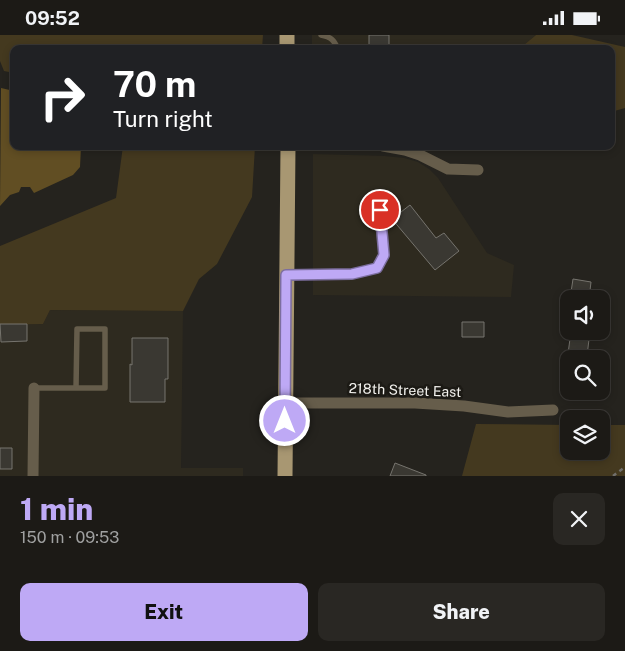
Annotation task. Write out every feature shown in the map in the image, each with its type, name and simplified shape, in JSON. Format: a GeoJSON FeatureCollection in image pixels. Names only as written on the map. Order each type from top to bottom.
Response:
{"type":"FeatureCollection","features":[{"type":"Feature","properties":{"kind":"main road"},"geometry":{"type":"LineString","coordinates":[[285,476],[288,150]]}},
{"type":"Feature","properties":{"kind":"street"},"geometry":{"type":"LineString","coordinates":[[400,150],[413,153],[448,169],[478,170]]}},
{"type":"Feature","properties":{"kind":"street"},"geometry":{"type":"LineString","coordinates":[[33,476],[34,388]]}},
{"type":"Feature","properties":{"kind":"street","name":"218th Street East"},"geometry":{"type":"LineString","coordinates":[[285,403],[415,403],[464,406],[508,412],[553,410]]}},
{"type":"Feature","properties":{"kind":"lane"},"geometry":{"type":"LineString","coordinates":[[322,35],[329,36],[336,45]]}},
{"type":"Feature","properties":{"kind":"lane"},"geometry":{"type":"LineString","coordinates":[[286,275],[352,274],[377,268],[384,255],[380,210]]}},
{"type":"Feature","properties":{"kind":"lane"},"geometry":{"type":"LineString","coordinates":[[34,388],[104,389],[105,329],[76,329],[76,388]]}},
{"type":"Feature","properties":{"kind":"path"},"geometry":{"type":"LineString","coordinates":[[613,476],[625,467]]}},
{"type":"Feature","properties":{"kind":"shaded area"},"geometry":{"type":"Polygon","coordinates":[[[0,35],[263,35],[262,45],[10,45],[10,72],[4,71],[0,61],[0,35]]]}},
{"type":"Feature","properties":{"kind":"shaded area"},"geometry":{"type":"Polygon","coordinates":[[[312,35],[536,35],[524,45],[312,45],[312,35]]]}},
{"type":"Feature","properties":{"kind":"shaded area"},"geometry":{"type":"Polygon","coordinates":[[[536,35],[572,35],[625,47],[625,108],[615,111],[615,45],[524,45],[536,35]]]}},
{"type":"Feature","properties":{"kind":"shaded area"},"geometry":{"type":"Polygon","coordinates":[[[1,88],[10,90],[10,150],[81,150],[80,167],[73,175],[34,193],[30,187],[21,187],[19,192],[10,195],[0,206],[1,88]]]}},
{"type":"Feature","properties":{"kind":"shaded area"},"geometry":{"type":"Polygon","coordinates":[[[122,150],[255,150],[252,197],[217,264],[199,279],[183,311],[50,310],[43,324],[0,325],[0,246],[116,198],[122,150]]]}},
{"type":"Feature","properties":{"kind":"shaded area"},"geometry":{"type":"Polygon","coordinates":[[[313,154],[404,158],[418,162],[429,169],[438,178],[487,253],[514,265],[511,297],[313,295],[313,154]]]}},
{"type":"Feature","properties":{"kind":"shaded area"},"geometry":{"type":"Polygon","coordinates":[[[50,310],[183,311],[181,468],[243,468],[243,476],[0,476],[0,325],[43,324],[50,310]]]}},
{"type":"Feature","properties":{"kind":"shaded area"},"geometry":{"type":"Polygon","coordinates":[[[476,424],[560,425],[560,460],[610,460],[610,425],[625,425],[625,476],[462,476],[476,424]]]}},
{"type":"Feature","properties":{"kind":"building"},"geometry":{"type":"Polygon","coordinates":[[[369,35],[389,35],[389,45],[369,45],[369,35]]]}},
{"type":"Feature","properties":{"kind":"building"},"geometry":{"type":"Polygon","coordinates":[[[410,205],[436,238],[444,233],[459,251],[435,270],[392,219],[410,205]]]}},
{"type":"Feature","properties":{"kind":"building"},"geometry":{"type":"Polygon","coordinates":[[[573,279],[591,282],[590,290],[571,290],[573,279]]]}},
{"type":"Feature","properties":{"kind":"building"},"geometry":{"type":"Polygon","coordinates":[[[462,322],[484,322],[484,337],[462,337],[462,322]]]}},
{"type":"Feature","properties":{"kind":"building"},"geometry":{"type":"Polygon","coordinates":[[[0,324],[27,324],[27,341],[1,342],[0,324]]]}},
{"type":"Feature","properties":{"kind":"building"},"geometry":{"type":"Polygon","coordinates":[[[132,338],[168,338],[168,379],[165,379],[165,402],[130,402],[132,338]]]}},
{"type":"Feature","properties":{"kind":"building"},"geometry":{"type":"Polygon","coordinates":[[[570,340],[589,340],[588,350],[569,350],[570,340]]]}},
{"type":"Feature","properties":{"kind":"building"},"geometry":{"type":"Polygon","coordinates":[[[0,448],[12,448],[12,469],[0,469],[0,448]]]}},
{"type":"Feature","properties":{"kind":"building"},"geometry":{"type":"Polygon","coordinates":[[[395,463],[426,475],[426,476],[390,476],[395,463]]]}},
{"type":"Feature","properties":{"kind":"route"},"geometry":{"type":"LineString","coordinates":[[285,421],[286,275],[352,274],[377,268],[384,255],[380,210]]}}]}
